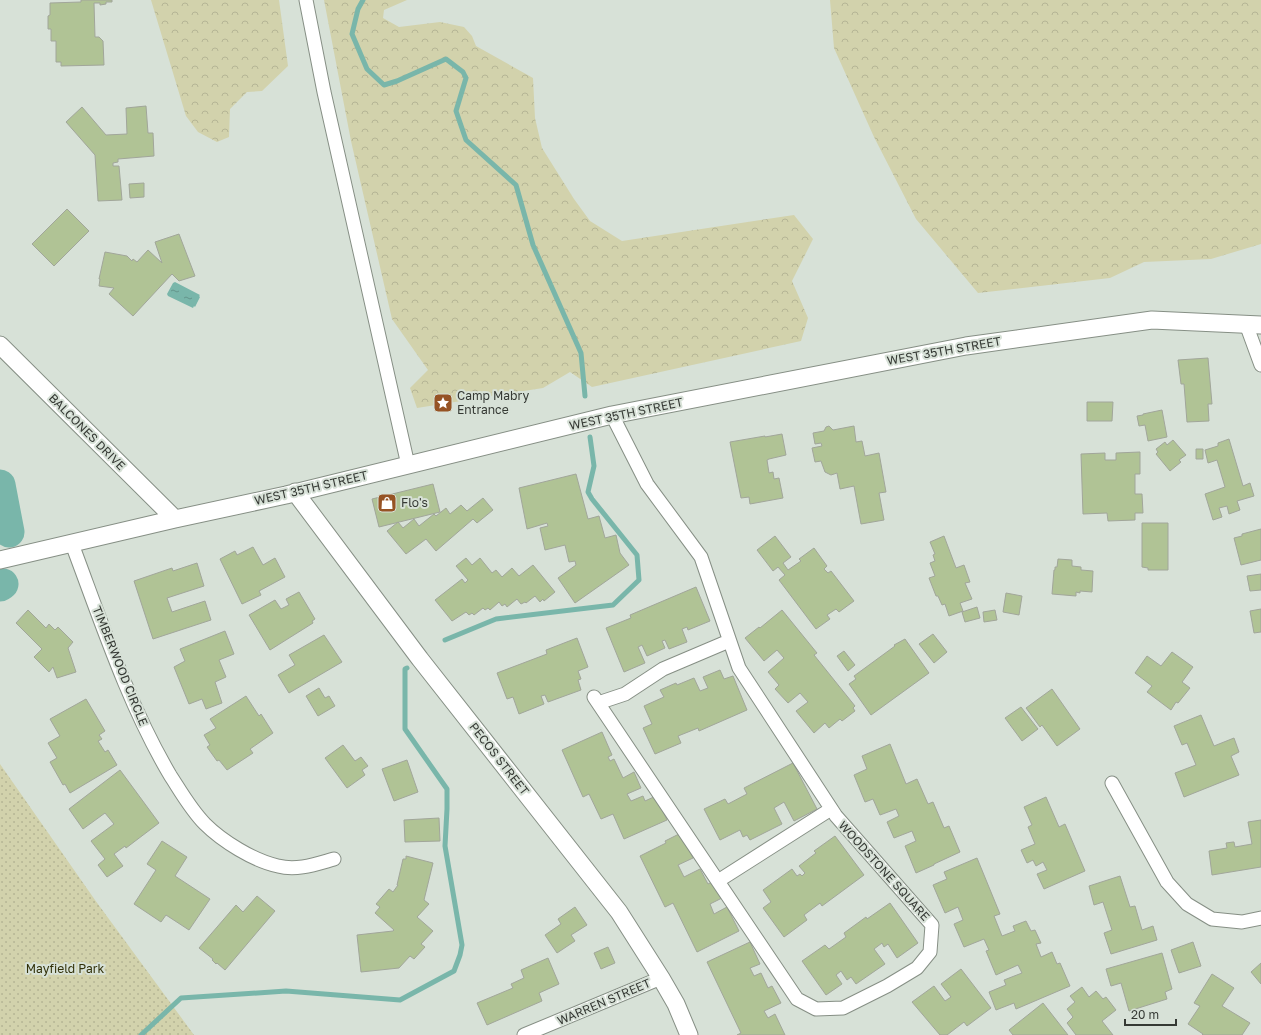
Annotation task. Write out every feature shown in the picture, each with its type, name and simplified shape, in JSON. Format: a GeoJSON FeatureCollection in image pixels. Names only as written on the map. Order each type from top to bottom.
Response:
{"type":"FeatureCollection","features":[{"type":"Feature","properties":{"kind":"street"},"geometry":{"type":"LineString","coordinates":[[306,0],[324,92],[408,465]]}},
{"type":"Feature","properties":{"kind":"street","name":"WEST 35TH STREET"},"geometry":{"type":"LineString","coordinates":[[0,560],[295,492],[612,415],[966,346],[1152,320],[1254,325]]}},
{"type":"Feature","properties":{"kind":"street"},"geometry":{"type":"LineString","coordinates":[[1254,325],[1261,365]]}},
{"type":"Feature","properties":{"kind":"street","name":"BALCONES DRIVE"},"geometry":{"type":"LineString","coordinates":[[0,345],[175,519]]}},
{"type":"Feature","properties":{"kind":"street","name":"WOODSTONE SQUARE"},"geometry":{"type":"LineString","coordinates":[[612,415],[647,484],[701,558],[739,668],[836,816],[932,925],[930,952],[917,968],[887,986],[843,1008],[816,1009],[797,999],[596,700],[625,694],[663,669],[729,641]]}},
{"type":"Feature","properties":{"kind":"street","name":"PECOS STREET"},"geometry":{"type":"LineString","coordinates":[[295,492],[420,659],[619,912],[676,1004],[689,1035]]}},
{"type":"Feature","properties":{"kind":"street","name":"TIMBERWOOD CIRCLE"},"geometry":{"type":"LineString","coordinates":[[72,544],[135,708],[162,760],[185,798],[205,824],[246,854],[279,867],[306,867],[334,858]]}},
{"type":"Feature","properties":{"kind":"street"},"geometry":{"type":"LineString","coordinates":[[1112,783],[1167,882],[1187,904],[1212,919],[1242,922],[1261,918]]}},
{"type":"Feature","properties":{"kind":"street","name":"WOODSTONE SQUARE"},"geometry":{"type":"LineString","coordinates":[[718,881],[831,809]]}},
{"type":"Feature","properties":{"kind":"street","name":"WARREN STREET"},"geometry":{"type":"LineString","coordinates":[[524,1035],[661,978]]}},
{"type":"Feature","properties":{"kind":"green space"},"geometry":{"type":"Polygon","coordinates":[[[151,0],[279,0],[288,66],[262,91],[247,92],[230,109],[229,137],[217,142],[198,132],[186,116],[151,0]]]}},
{"type":"Feature","properties":{"kind":"green space"},"geometry":{"type":"Polygon","coordinates":[[[324,0],[407,0],[384,10],[383,18],[399,27],[440,22],[464,27],[472,36],[476,46],[533,78],[535,118],[542,148],[574,199],[590,221],[622,241],[794,215],[813,239],[792,281],[808,318],[801,341],[592,387],[570,372],[543,388],[417,408],[410,388],[428,370],[392,319],[351,141],[324,0]]]}},
{"type":"Feature","properties":{"kind":"green space"},"geometry":{"type":"Polygon","coordinates":[[[830,0],[1261,0],[1261,244],[1211,259],[1144,262],[1110,278],[978,293],[916,219],[874,137],[834,48],[830,0]]]}},
{"type":"Feature","properties":{"kind":"green space","name":"Mayfield Park"},"geometry":{"type":"Polygon","coordinates":[[[0,764],[95,900],[194,1035],[0,1035],[0,764]]]}},
{"type":"Feature","properties":{"kind":"water"},"geometry":{"type":"Polygon","coordinates":[[[175,282],[200,295],[195,307],[194,306],[193,308],[168,296],[167,294],[175,282]]]}},
{"type":"Feature","properties":{"kind":"building"},"geometry":{"type":"Polygon","coordinates":[[[81,0],[112,0],[112,2],[106,2],[106,4],[100,5],[100,3],[94,3],[95,37],[99,37],[103,41],[104,65],[61,66],[61,62],[56,62],[56,41],[51,41],[51,29],[48,29],[50,3],[81,2],[81,0]]]}},
{"type":"Feature","properties":{"kind":"building"},"geometry":{"type":"Polygon","coordinates":[[[146,106],[148,133],[153,133],[154,156],[118,159],[118,162],[113,163],[113,166],[119,166],[122,200],[98,201],[95,155],[66,122],[82,107],[106,135],[127,134],[126,108],[146,106]]]}},
{"type":"Feature","properties":{"kind":"building"},"geometry":{"type":"Polygon","coordinates":[[[144,183],[144,197],[130,198],[129,184],[144,183]]]}},
{"type":"Feature","properties":{"kind":"building"},"geometry":{"type":"Polygon","coordinates":[[[67,209],[89,231],[54,266],[32,244],[67,209]]]}},
{"type":"Feature","properties":{"kind":"building"},"geometry":{"type":"Polygon","coordinates":[[[179,234],[195,276],[179,281],[172,274],[133,316],[109,294],[114,288],[99,286],[99,279],[105,252],[127,256],[132,261],[133,259],[137,262],[148,250],[162,263],[155,242],[179,234]]]}},
{"type":"Feature","properties":{"kind":"building"},"geometry":{"type":"Polygon","coordinates":[[[1208,358],[1212,404],[1208,404],[1209,421],[1187,422],[1184,384],[1181,384],[1178,360],[1208,358]]]}},
{"type":"Feature","properties":{"kind":"building"},"geometry":{"type":"Polygon","coordinates":[[[1087,402],[1113,402],[1112,421],[1087,421],[1087,402]]]}},
{"type":"Feature","properties":{"kind":"building"},"geometry":{"type":"Polygon","coordinates":[[[1162,410],[1167,437],[1148,441],[1145,425],[1139,426],[1137,416],[1162,410]]]}},
{"type":"Feature","properties":{"kind":"building"},"geometry":{"type":"Polygon","coordinates":[[[829,426],[833,430],[854,426],[856,442],[862,441],[865,456],[879,453],[886,492],[879,493],[884,520],[861,524],[854,486],[840,489],[837,473],[831,475],[825,472],[821,461],[815,462],[812,448],[822,446],[821,443],[815,444],[813,433],[824,431],[826,427],[829,426]]]}},
{"type":"Feature","properties":{"kind":"building"},"geometry":{"type":"Polygon","coordinates":[[[782,434],[786,455],[767,460],[769,473],[773,472],[774,479],[779,478],[783,498],[750,504],[749,497],[741,498],[730,442],[782,434]]]}},
{"type":"Feature","properties":{"kind":"building"},"geometry":{"type":"Polygon","coordinates":[[[1229,439],[1243,486],[1250,483],[1254,496],[1237,501],[1240,510],[1229,514],[1227,506],[1219,508],[1222,517],[1213,520],[1205,494],[1225,487],[1217,460],[1208,463],[1205,450],[1218,446],[1218,443],[1229,439]]]}},
{"type":"Feature","properties":{"kind":"building"},"geometry":{"type":"Polygon","coordinates":[[[1173,440],[1186,455],[1179,460],[1181,462],[1170,471],[1156,454],[1158,452],[1156,449],[1165,442],[1167,445],[1173,440]]]}},
{"type":"Feature","properties":{"kind":"building"},"geometry":{"type":"Polygon","coordinates":[[[1196,449],[1203,449],[1203,459],[1196,459],[1196,449]]]}},
{"type":"Feature","properties":{"kind":"building"},"geometry":{"type":"Polygon","coordinates":[[[1140,452],[1140,474],[1135,474],[1135,494],[1142,494],[1143,513],[1135,513],[1135,520],[1108,521],[1107,513],[1083,514],[1081,454],[1105,453],[1105,460],[1116,460],[1116,453],[1140,452]]]}},
{"type":"Feature","properties":{"kind":"building"},"geometry":{"type":"Polygon","coordinates":[[[576,474],[588,519],[599,516],[605,538],[616,535],[620,553],[629,565],[575,603],[558,578],[576,565],[575,561],[569,562],[565,545],[545,550],[540,528],[548,526],[547,523],[527,529],[519,488],[576,474]]]}},
{"type":"Feature","properties":{"kind":"building"},"geometry":{"type":"Polygon","coordinates":[[[433,484],[440,512],[379,527],[372,499],[433,484]]]}},
{"type":"Feature","properties":{"kind":"building"},"geometry":{"type":"Polygon","coordinates":[[[483,498],[493,510],[477,523],[473,519],[436,551],[426,539],[406,554],[387,531],[398,522],[403,528],[414,519],[419,526],[434,514],[436,516],[446,508],[450,514],[461,505],[467,511],[483,498]]]}},
{"type":"Feature","properties":{"kind":"building"},"geometry":{"type":"Polygon","coordinates":[[[1142,523],[1168,523],[1168,570],[1148,570],[1148,568],[1142,567],[1142,523]]]}},
{"type":"Feature","properties":{"kind":"building"},"geometry":{"type":"Polygon","coordinates":[[[1261,529],[1261,560],[1241,565],[1234,538],[1242,536],[1242,534],[1261,529]]]}},
{"type":"Feature","properties":{"kind":"building"},"geometry":{"type":"Polygon","coordinates":[[[775,536],[791,557],[783,563],[788,570],[801,561],[799,559],[814,548],[827,566],[824,569],[828,573],[831,571],[854,601],[839,612],[836,609],[827,615],[830,619],[816,629],[779,580],[785,575],[778,567],[773,571],[757,550],[775,536]]]}},
{"type":"Feature","properties":{"kind":"building"},"geometry":{"type":"Polygon","coordinates":[[[944,536],[956,568],[964,565],[970,582],[965,583],[972,599],[960,603],[963,611],[949,616],[945,604],[942,605],[938,596],[936,596],[929,578],[935,576],[930,563],[935,561],[933,555],[935,554],[930,542],[944,536]]]}},
{"type":"Feature","properties":{"kind":"building"},"geometry":{"type":"Polygon","coordinates":[[[253,547],[263,565],[275,558],[285,577],[259,591],[261,595],[242,604],[220,559],[235,551],[237,555],[253,547]]]}},
{"type":"Feature","properties":{"kind":"building"},"geometry":{"type":"Polygon","coordinates":[[[466,558],[472,565],[480,558],[492,573],[496,570],[502,577],[512,568],[519,576],[533,565],[555,592],[544,601],[543,599],[540,602],[535,596],[526,603],[521,604],[517,599],[507,607],[505,604],[502,606],[499,602],[490,610],[488,608],[485,610],[483,608],[474,615],[472,613],[469,615],[466,612],[452,621],[435,600],[462,579],[465,583],[468,580],[456,566],[466,558]]]}},
{"type":"Feature","properties":{"kind":"building"},"geometry":{"type":"Polygon","coordinates":[[[1058,559],[1072,560],[1072,566],[1081,567],[1081,570],[1093,571],[1092,592],[1076,592],[1076,596],[1052,594],[1054,570],[1055,567],[1057,567],[1058,559]]]}},
{"type":"Feature","properties":{"kind":"building"},"geometry":{"type":"Polygon","coordinates":[[[197,563],[204,586],[167,598],[172,612],[205,601],[211,620],[153,639],[134,581],[172,568],[173,571],[197,563]]]}},
{"type":"Feature","properties":{"kind":"building"},"geometry":{"type":"Polygon","coordinates":[[[1261,574],[1261,590],[1250,591],[1247,576],[1261,574]]]}},
{"type":"Feature","properties":{"kind":"building"},"geometry":{"type":"Polygon","coordinates":[[[696,587],[710,621],[688,630],[687,627],[682,629],[687,642],[669,649],[665,640],[662,641],[665,648],[647,656],[642,645],[638,647],[645,663],[624,672],[606,628],[631,618],[630,615],[696,587]]]}},
{"type":"Feature","properties":{"kind":"building"},"geometry":{"type":"Polygon","coordinates":[[[299,592],[315,619],[312,621],[313,623],[270,650],[249,615],[275,600],[281,609],[289,605],[286,599],[299,592]]]}},
{"type":"Feature","properties":{"kind":"building"},"geometry":{"type":"Polygon","coordinates":[[[1006,593],[1022,596],[1019,615],[1003,612],[1006,593]]]}},
{"type":"Feature","properties":{"kind":"building"},"geometry":{"type":"Polygon","coordinates":[[[977,607],[980,618],[965,622],[962,612],[977,607]]]}},
{"type":"Feature","properties":{"kind":"building"},"geometry":{"type":"Polygon","coordinates":[[[1261,609],[1261,632],[1254,633],[1250,611],[1261,609]]]}},
{"type":"Feature","properties":{"kind":"building"},"geometry":{"type":"Polygon","coordinates":[[[28,610],[46,628],[49,624],[55,630],[58,627],[73,642],[68,648],[76,672],[57,678],[53,667],[49,672],[34,657],[42,649],[16,623],[28,610]]]}},
{"type":"Feature","properties":{"kind":"building"},"geometry":{"type":"Polygon","coordinates":[[[782,610],[817,653],[814,655],[855,706],[853,708],[855,711],[842,721],[840,719],[829,728],[825,723],[814,733],[796,711],[808,702],[800,693],[788,703],[775,689],[779,685],[768,672],[784,658],[777,650],[764,661],[745,638],[782,610]]]}},
{"type":"Feature","properties":{"kind":"building"},"geometry":{"type":"Polygon","coordinates":[[[995,610],[997,620],[984,622],[983,612],[995,610]]]}},
{"type":"Feature","properties":{"kind":"building"},"geometry":{"type":"Polygon","coordinates":[[[225,631],[234,654],[219,660],[226,677],[215,682],[222,703],[206,709],[202,699],[189,704],[174,667],[185,661],[180,649],[225,631]]]}},
{"type":"Feature","properties":{"kind":"building"},"geometry":{"type":"Polygon","coordinates":[[[933,634],[947,652],[934,663],[919,644],[933,634]]]}},
{"type":"Feature","properties":{"kind":"building"},"geometry":{"type":"Polygon","coordinates":[[[324,635],[342,662],[289,693],[278,675],[295,665],[289,655],[324,635]]]}},
{"type":"Feature","properties":{"kind":"building"},"geometry":{"type":"Polygon","coordinates":[[[577,638],[588,667],[578,671],[581,679],[578,680],[581,690],[548,702],[545,695],[541,696],[544,704],[519,714],[513,697],[507,699],[497,673],[547,654],[546,650],[577,638]]]}},
{"type":"Feature","properties":{"kind":"building"},"geometry":{"type":"Polygon","coordinates":[[[905,639],[929,673],[871,715],[849,684],[856,679],[854,676],[895,646],[894,645],[905,639]]]}},
{"type":"Feature","properties":{"kind":"building"},"geometry":{"type":"Polygon","coordinates":[[[844,651],[855,665],[848,671],[837,656],[844,651]]]}},
{"type":"Feature","properties":{"kind":"building"},"geometry":{"type":"Polygon","coordinates":[[[1172,652],[1193,667],[1182,682],[1190,688],[1178,703],[1176,702],[1171,710],[1147,692],[1152,686],[1135,673],[1147,656],[1161,666],[1172,652]]]}},
{"type":"Feature","properties":{"kind":"building"},"geometry":{"type":"Polygon","coordinates":[[[720,670],[724,679],[733,676],[747,710],[699,731],[698,728],[678,736],[681,743],[655,754],[643,728],[652,724],[644,706],[664,697],[660,690],[676,683],[677,685],[694,678],[700,691],[708,688],[703,677],[720,670]]]}},
{"type":"Feature","properties":{"kind":"building"},"geometry":{"type":"Polygon","coordinates":[[[319,688],[325,698],[329,696],[335,706],[318,716],[306,696],[319,688]]]}},
{"type":"Feature","properties":{"kind":"building"},"geometry":{"type":"Polygon","coordinates":[[[1052,689],[1080,729],[1057,746],[1042,725],[1040,727],[1026,708],[1052,689]]]}},
{"type":"Feature","properties":{"kind":"building"},"geometry":{"type":"Polygon","coordinates":[[[246,696],[259,716],[261,714],[273,733],[250,749],[253,753],[227,770],[219,760],[217,761],[207,747],[210,745],[204,735],[216,728],[210,719],[246,696]]]}},
{"type":"Feature","properties":{"kind":"building"},"geometry":{"type":"Polygon","coordinates":[[[86,699],[105,731],[99,735],[102,739],[98,741],[105,752],[108,750],[117,765],[70,793],[65,784],[63,785],[50,762],[57,758],[48,743],[60,736],[50,719],[86,699]]]}},
{"type":"Feature","properties":{"kind":"building"},"geometry":{"type":"Polygon","coordinates":[[[1021,707],[1038,729],[1022,741],[1005,718],[1021,707]]]}},
{"type":"Feature","properties":{"kind":"building"},"geometry":{"type":"Polygon","coordinates":[[[1201,715],[1214,746],[1234,738],[1239,752],[1231,756],[1239,775],[1184,797],[1175,773],[1196,765],[1187,743],[1182,745],[1174,726],[1201,715]]]}},
{"type":"Feature","properties":{"kind":"building"},"geometry":{"type":"Polygon","coordinates":[[[602,732],[612,755],[608,757],[610,761],[614,759],[623,778],[634,772],[641,788],[627,794],[631,801],[643,796],[645,801],[656,796],[667,820],[624,839],[613,814],[601,819],[589,794],[583,797],[562,750],[602,732]]]}},
{"type":"Feature","properties":{"kind":"building"},"geometry":{"type":"Polygon","coordinates":[[[890,744],[906,784],[917,779],[928,804],[933,802],[944,828],[949,826],[960,852],[916,873],[905,846],[916,841],[912,831],[894,838],[887,822],[899,816],[896,809],[880,815],[873,799],[865,802],[854,775],[867,769],[862,756],[890,744]]]}},
{"type":"Feature","properties":{"kind":"building"},"geometry":{"type":"Polygon","coordinates":[[[343,745],[355,761],[361,757],[368,766],[362,770],[365,775],[347,788],[325,758],[343,745]]]}},
{"type":"Feature","properties":{"kind":"building"},"geometry":{"type":"Polygon","coordinates":[[[407,760],[418,792],[394,801],[382,769],[407,760]]]}},
{"type":"Feature","properties":{"kind":"building"},"geometry":{"type":"Polygon","coordinates":[[[793,763],[817,809],[794,821],[784,802],[774,808],[782,824],[750,840],[747,835],[743,837],[740,830],[720,840],[704,809],[725,799],[728,804],[747,794],[744,788],[793,763]]]}},
{"type":"Feature","properties":{"kind":"building"},"geometry":{"type":"Polygon","coordinates":[[[120,770],[159,823],[126,848],[125,846],[114,854],[123,866],[107,877],[98,865],[105,859],[91,841],[114,824],[105,813],[83,829],[69,809],[120,770]]]}},
{"type":"Feature","properties":{"kind":"building"},"geometry":{"type":"Polygon","coordinates":[[[1046,797],[1059,827],[1065,824],[1085,871],[1044,889],[1037,874],[1047,870],[1043,862],[1036,866],[1033,860],[1027,863],[1021,850],[1035,844],[1028,827],[1032,825],[1024,807],[1046,797]]]}},
{"type":"Feature","properties":{"kind":"building"},"geometry":{"type":"Polygon","coordinates":[[[439,818],[440,841],[405,842],[404,820],[439,818]]]}},
{"type":"Feature","properties":{"kind":"building"},"geometry":{"type":"Polygon","coordinates":[[[1261,820],[1261,867],[1212,875],[1209,851],[1227,848],[1226,843],[1234,842],[1235,847],[1252,844],[1248,822],[1261,820]]]}},
{"type":"Feature","properties":{"kind":"building"},"geometry":{"type":"Polygon","coordinates":[[[681,833],[693,858],[678,865],[684,877],[700,869],[708,884],[714,881],[722,898],[710,904],[714,914],[727,907],[739,931],[697,952],[673,903],[665,907],[640,856],[666,843],[665,841],[681,833]]]}},
{"type":"Feature","properties":{"kind":"building"},"geometry":{"type":"Polygon","coordinates":[[[835,836],[864,875],[822,906],[820,903],[804,915],[807,920],[784,937],[763,908],[771,902],[763,890],[792,869],[797,876],[800,874],[802,876],[805,873],[799,866],[816,853],[814,851],[835,836]]]}},
{"type":"Feature","properties":{"kind":"building"},"geometry":{"type":"Polygon","coordinates":[[[162,841],[187,857],[175,876],[210,899],[189,930],[166,915],[161,922],[134,904],[156,870],[147,864],[162,841]]]}},
{"type":"Feature","properties":{"kind":"building"},"geometry":{"type":"Polygon","coordinates":[[[406,856],[433,863],[424,900],[429,904],[417,917],[433,931],[421,944],[425,947],[414,959],[410,956],[399,968],[361,972],[357,935],[394,930],[375,913],[380,907],[376,904],[389,889],[393,892],[398,885],[403,859],[406,859],[406,856]]]}},
{"type":"Feature","properties":{"kind":"building"},"geometry":{"type":"Polygon","coordinates":[[[977,858],[1000,914],[994,916],[1002,936],[1015,931],[1013,926],[1026,921],[1031,931],[1035,930],[1041,943],[1036,944],[1041,957],[1052,952],[1057,964],[1060,963],[1070,986],[1016,1009],[1014,1003],[996,1010],[989,992],[1006,985],[1004,980],[1022,973],[1018,965],[996,975],[986,951],[989,950],[984,939],[964,947],[954,924],[963,920],[958,907],[945,913],[933,885],[947,879],[944,872],[977,858]]]}},
{"type":"Feature","properties":{"kind":"building"},"geometry":{"type":"Polygon","coordinates":[[[1120,876],[1130,907],[1135,906],[1142,930],[1153,926],[1157,940],[1111,954],[1104,933],[1112,930],[1103,902],[1094,905],[1089,886],[1120,876]]]}},
{"type":"Feature","properties":{"kind":"building"},"geometry":{"type":"Polygon","coordinates":[[[257,896],[275,911],[225,970],[217,963],[216,964],[212,960],[213,959],[199,948],[236,905],[243,912],[257,896]]]}},
{"type":"Feature","properties":{"kind":"building"},"geometry":{"type":"Polygon","coordinates":[[[890,903],[918,943],[897,958],[888,944],[884,947],[882,943],[874,949],[885,964],[856,984],[851,977],[847,980],[841,971],[836,975],[842,984],[826,995],[802,961],[825,945],[829,949],[846,937],[844,933],[866,917],[867,919],[890,903]]]}},
{"type":"Feature","properties":{"kind":"building"},"geometry":{"type":"Polygon","coordinates":[[[575,907],[587,925],[571,935],[575,941],[557,953],[545,935],[561,924],[558,919],[575,907]]]}},
{"type":"Feature","properties":{"kind":"building"},"geometry":{"type":"Polygon","coordinates":[[[750,942],[760,964],[750,968],[754,976],[761,973],[768,988],[772,986],[781,1003],[764,1011],[768,1018],[775,1014],[785,1035],[737,1035],[741,1033],[707,962],[750,942]]]}},
{"type":"Feature","properties":{"kind":"building"},"geometry":{"type":"Polygon","coordinates":[[[1193,942],[1201,966],[1179,973],[1171,950],[1193,942]]]}},
{"type":"Feature","properties":{"kind":"building"},"geometry":{"type":"Polygon","coordinates":[[[608,947],[615,963],[601,969],[594,953],[608,947]]]}},
{"type":"Feature","properties":{"kind":"building"},"geometry":{"type":"Polygon","coordinates":[[[1162,953],[1172,989],[1165,992],[1167,999],[1129,1011],[1121,983],[1111,986],[1106,969],[1162,953]]]}},
{"type":"Feature","properties":{"kind":"building"},"geometry":{"type":"Polygon","coordinates":[[[548,958],[559,984],[539,993],[542,1001],[487,1025],[477,1003],[513,988],[511,984],[524,978],[521,970],[548,958]]]}},
{"type":"Feature","properties":{"kind":"building"},"geometry":{"type":"Polygon","coordinates":[[[1261,963],[1261,984],[1251,972],[1261,963]]]}},
{"type":"Feature","properties":{"kind":"building"},"geometry":{"type":"Polygon","coordinates":[[[961,969],[991,1008],[967,1026],[964,1022],[947,1035],[940,1035],[912,1002],[934,986],[945,1001],[951,997],[941,984],[961,969]]]}},
{"type":"Feature","properties":{"kind":"building"},"geometry":{"type":"Polygon","coordinates":[[[1212,974],[1234,988],[1222,1006],[1250,1023],[1242,1035],[1202,1035],[1203,1034],[1188,1024],[1200,1006],[1194,1003],[1212,974]]]}},
{"type":"Feature","properties":{"kind":"building"},"geometry":{"type":"Polygon","coordinates":[[[1082,987],[1089,997],[1096,991],[1103,999],[1106,997],[1116,1010],[1102,1021],[1113,1035],[1076,1035],[1067,1023],[1073,1017],[1067,1009],[1075,1002],[1070,996],[1082,987]]]}},
{"type":"Feature","properties":{"kind":"building"},"geometry":{"type":"Polygon","coordinates":[[[1043,1003],[1068,1035],[1013,1035],[1009,1030],[1043,1003]]]}},
{"type":"Feature","properties":{"kind":"waterway"},"geometry":{"type":"LineString","coordinates":[[363,0],[358,9],[352,34],[367,69],[384,85],[397,81],[446,59],[463,72],[466,78],[456,111],[466,140],[516,185],[533,245],[581,353],[585,396]]}},
{"type":"Feature","properties":{"kind":"waterway"},"geometry":{"type":"LineString","coordinates":[[445,640],[496,619],[613,605],[639,580],[637,555],[588,492],[594,466],[590,437]]}},
{"type":"Feature","properties":{"kind":"waterway"},"geometry":{"type":"LineString","coordinates":[[0,485],[9,532]]}},
{"type":"Feature","properties":{"kind":"waterway"},"geometry":{"type":"LineString","coordinates":[[141,1035],[181,998],[286,991],[400,1000],[454,971],[462,945],[445,846],[447,789],[405,729],[405,669],[407,668]]}},
{"type":"Feature","properties":{"kind":"place","name":"Camp Mabry Entrance"},"geometry":{"type":"Point","coordinates":[443,403]}},
{"type":"Feature","properties":{"kind":"place","name":"Flo's"},"geometry":{"type":"Point","coordinates":[387,503]}}]}
